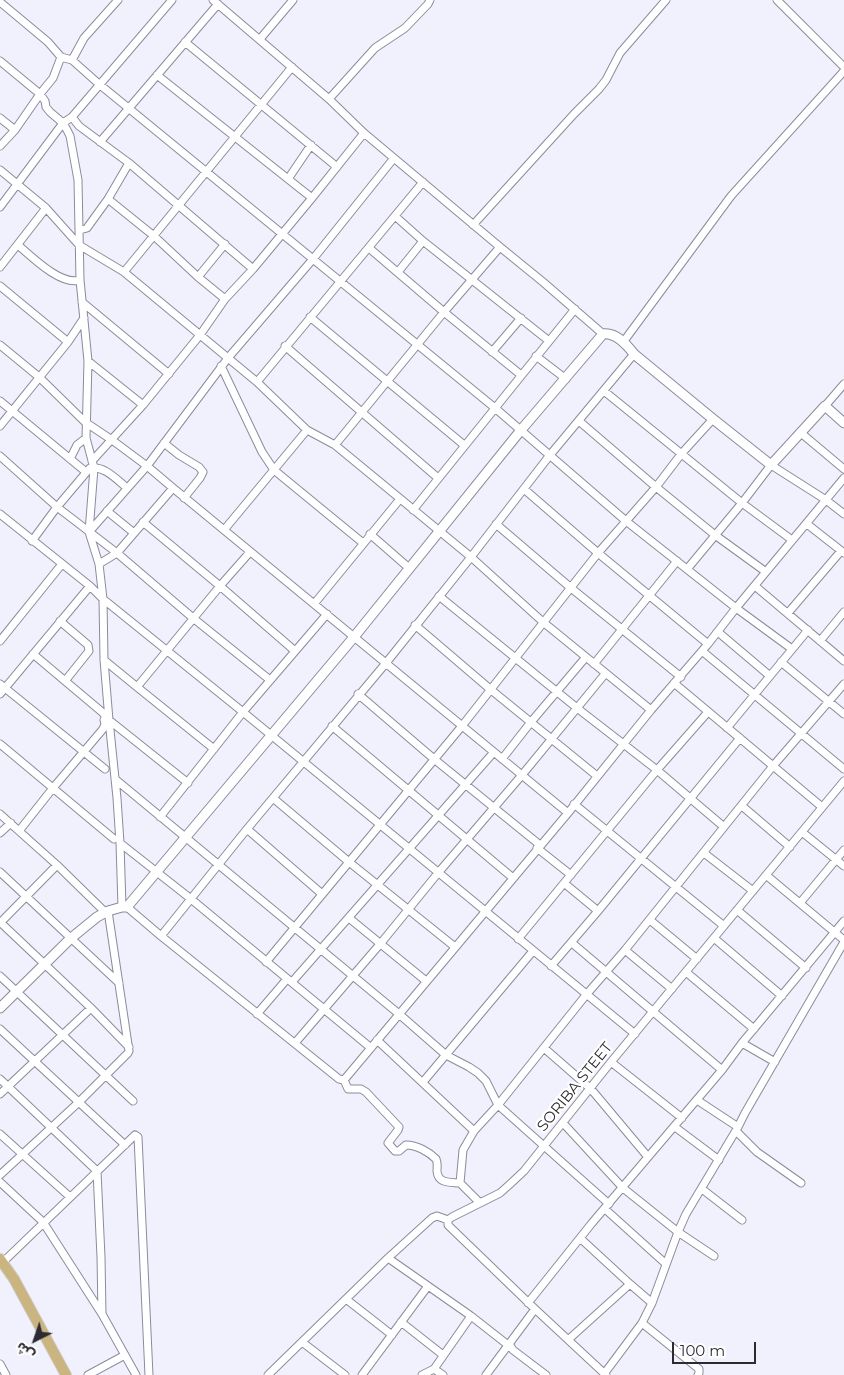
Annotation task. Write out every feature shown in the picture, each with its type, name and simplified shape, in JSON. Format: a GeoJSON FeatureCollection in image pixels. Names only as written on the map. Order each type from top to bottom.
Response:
{"type":"FeatureCollection","features":[{"type":"Feature","properties":{"kind":"main road"},"geometry":{"type":"LineString","coordinates":[[1,1261],[14,1279],[66,1375]]}},
{"type":"Feature","properties":{"kind":"street"},"geometry":{"type":"LineString","coordinates":[[72,60],[89,31],[118,0]]}},
{"type":"Feature","properties":{"kind":"street"},"geometry":{"type":"LineString","coordinates":[[0,207],[63,123],[72,117],[172,0]]}},
{"type":"Feature","properties":{"kind":"street"},"geometry":{"type":"LineString","coordinates":[[260,39],[293,0]]}},
{"type":"Feature","properties":{"kind":"street"},"geometry":{"type":"LineString","coordinates":[[330,99],[376,48],[405,28],[430,0]]}},
{"type":"Feature","properties":{"kind":"street"},"geometry":{"type":"LineString","coordinates":[[473,225],[599,89],[606,80],[620,53],[666,0]]}},
{"type":"Feature","properties":{"kind":"street"},"geometry":{"type":"LineString","coordinates":[[777,0],[844,67]]}},
{"type":"Feature","properties":{"kind":"street"},"geometry":{"type":"LineString","coordinates":[[0,2],[48,42],[62,57],[72,60],[129,109],[495,408],[626,521],[688,568],[736,608],[792,649]]}},
{"type":"Feature","properties":{"kind":"street"},"geometry":{"type":"LineString","coordinates":[[100,142],[185,42],[216,2],[330,99],[364,133],[603,334],[608,334],[624,341],[634,354],[713,419],[771,464],[844,514]]}},
{"type":"Feature","properties":{"kind":"street"},"geometry":{"type":"LineString","coordinates":[[185,42],[337,167]]}},
{"type":"Feature","properties":{"kind":"street"},"geometry":{"type":"LineString","coordinates":[[0,146],[15,130],[53,78],[62,57]]}},
{"type":"Feature","properties":{"kind":"street"},"geometry":{"type":"LineString","coordinates":[[0,61],[40,94],[45,101],[46,107],[63,123],[70,136],[78,180],[80,280],[88,361],[85,422],[86,438],[93,464],[88,532],[99,564],[103,599],[104,660],[115,779],[117,841],[125,907],[294,1044],[340,1079],[344,1080],[348,1089],[364,1090],[398,1125],[398,1130],[388,1143],[395,1151],[406,1145],[415,1146],[431,1154],[436,1159],[437,1175],[440,1180],[460,1183],[480,1203]]}},
{"type":"Feature","properties":{"kind":"street"},"geometry":{"type":"LineString","coordinates":[[124,272],[292,67]]}},
{"type":"Feature","properties":{"kind":"street"},"geometry":{"type":"LineString","coordinates":[[624,341],[731,196],[844,71]]}},
{"type":"Feature","properties":{"kind":"street"},"geometry":{"type":"LineString","coordinates":[[157,75],[312,198]]}},
{"type":"Feature","properties":{"kind":"street"},"geometry":{"type":"LineString","coordinates":[[72,117],[78,126],[129,163],[254,269]]}},
{"type":"Feature","properties":{"kind":"street"},"geometry":{"type":"LineString","coordinates":[[0,118],[15,130]]}},
{"type":"Feature","properties":{"kind":"street"},"geometry":{"type":"LineString","coordinates":[[32,541],[56,507],[169,374],[200,335],[225,299],[254,269],[364,133]]}},
{"type":"Feature","properties":{"kind":"street"},"geometry":{"type":"LineString","coordinates":[[288,178],[311,145]]}},
{"type":"Feature","properties":{"kind":"street"},"geometry":{"type":"LineString","coordinates":[[88,532],[146,466],[221,366],[313,259],[394,158]]}},
{"type":"Feature","properties":{"kind":"street"},"geometry":{"type":"LineString","coordinates":[[80,230],[88,228],[129,163]]}},
{"type":"Feature","properties":{"kind":"street"},"geometry":{"type":"LineString","coordinates":[[0,170],[46,208],[79,245],[124,272],[257,382],[307,430],[335,445],[471,557],[543,622],[605,674],[651,710]]}},
{"type":"Feature","properties":{"kind":"street"},"geometry":{"type":"LineString","coordinates":[[257,382],[423,182]]}},
{"type":"Feature","properties":{"kind":"street"},"geometry":{"type":"LineString","coordinates":[[108,199],[154,236],[225,299]]}},
{"type":"Feature","properties":{"kind":"street"},"geometry":{"type":"LineString","coordinates":[[0,267],[46,208]]}},
{"type":"Feature","properties":{"kind":"street"},"geometry":{"type":"LineString","coordinates":[[395,216],[423,241],[549,341]]}},
{"type":"Feature","properties":{"kind":"street"},"geometry":{"type":"LineString","coordinates":[[398,272],[423,241]]}},
{"type":"Feature","properties":{"kind":"street"},"geometry":{"type":"LineString","coordinates":[[198,277],[225,244]]}},
{"type":"Feature","properties":{"kind":"street"},"geometry":{"type":"LineString","coordinates":[[18,245],[53,273],[69,281],[80,280]]}},
{"type":"Feature","properties":{"kind":"street"},"geometry":{"type":"LineString","coordinates":[[335,445],[500,247]]}},
{"type":"Feature","properties":{"kind":"street"},"geometry":{"type":"LineString","coordinates":[[369,248],[521,375]]}},
{"type":"Feature","properties":{"kind":"street"},"geometry":{"type":"LineString","coordinates":[[0,286],[68,342]]}},
{"type":"Feature","properties":{"kind":"street"},"geometry":{"type":"LineString","coordinates":[[82,302],[169,374]]}},
{"type":"Feature","properties":{"kind":"street"},"geometry":{"type":"LineString","coordinates":[[413,510],[575,309]]}},
{"type":"Feature","properties":{"kind":"street"},"geometry":{"type":"LineString","coordinates":[[310,317],[464,445]]}},
{"type":"Feature","properties":{"kind":"street"},"geometry":{"type":"LineString","coordinates":[[0,426],[68,342],[84,318]]}},
{"type":"Feature","properties":{"kind":"street"},"geometry":{"type":"LineString","coordinates":[[492,352],[520,318]]}},
{"type":"Feature","properties":{"kind":"street"},"geometry":{"type":"LineString","coordinates":[[0,1008],[70,939],[97,917],[106,912],[125,907],[158,872],[354,636],[521,430],[603,334]]}},
{"type":"Feature","properties":{"kind":"street"},"geometry":{"type":"LineString","coordinates":[[0,345],[39,377],[85,422],[146,466],[568,813]]}},
{"type":"Feature","properties":{"kind":"street"},"geometry":{"type":"LineString","coordinates":[[285,346],[438,478]]}},
{"type":"Feature","properties":{"kind":"street"},"geometry":{"type":"LineString","coordinates":[[160,936],[386,662],[550,455],[634,354]]}},
{"type":"Feature","properties":{"kind":"street"},"geometry":{"type":"LineString","coordinates":[[536,356],[566,379]]}},
{"type":"Feature","properties":{"kind":"street"},"geometry":{"type":"LineString","coordinates":[[88,361],[143,405]]}},
{"type":"Feature","properties":{"kind":"street"},"geometry":{"type":"LineString","coordinates":[[221,366],[262,452],[274,470],[364,543]]}},
{"type":"Feature","properties":{"kind":"street"},"geometry":{"type":"LineString","coordinates":[[688,568],[742,503],[771,464],[844,384]]}},
{"type":"Feature","properties":{"kind":"street"},"geometry":{"type":"LineString","coordinates":[[604,391],[742,503],[792,540]]}},
{"type":"Feature","properties":{"kind":"street"},"geometry":{"type":"LineString","coordinates":[[0,401],[86,472]]}},
{"type":"Feature","properties":{"kind":"street"},"geometry":{"type":"LineString","coordinates":[[825,406],[844,422]]}},
{"type":"Feature","properties":{"kind":"street"},"geometry":{"type":"LineString","coordinates":[[266,962],[462,726],[598,553],[713,419]]}},
{"type":"Feature","properties":{"kind":"street"},"geometry":{"type":"LineString","coordinates":[[579,421],[715,535],[766,572]]}},
{"type":"Feature","properties":{"kind":"street"},"geometry":{"type":"LineString","coordinates":[[224,530],[307,430]]}},
{"type":"Feature","properties":{"kind":"street"},"geometry":{"type":"LineString","coordinates":[[801,433],[844,469]]}},
{"type":"Feature","properties":{"kind":"street"},"geometry":{"type":"LineString","coordinates":[[70,460],[77,445],[86,438]]}},
{"type":"Feature","properties":{"kind":"street"},"geometry":{"type":"LineString","coordinates":[[164,443],[199,467],[203,472],[184,498]]}},
{"type":"Feature","properties":{"kind":"street"},"geometry":{"type":"LineString","coordinates":[[0,456],[56,507],[117,553],[270,680]]}},
{"type":"Feature","properties":{"kind":"street"},"geometry":{"type":"LineString","coordinates":[[93,464],[107,472],[127,488]]}},
{"type":"Feature","properties":{"kind":"street"},"geometry":{"type":"LineString","coordinates":[[344,1080],[568,813],[844,478]]}},
{"type":"Feature","properties":{"kind":"street"},"geometry":{"type":"LineString","coordinates":[[99,564],[117,553],[172,488]]}},
{"type":"Feature","properties":{"kind":"street"},"geometry":{"type":"LineString","coordinates":[[524,489],[708,644]]}},
{"type":"Feature","properties":{"kind":"street"},"geometry":{"type":"LineString","coordinates":[[314,604],[400,499]]}},
{"type":"Feature","properties":{"kind":"street"},"geometry":{"type":"LineString","coordinates":[[107,510],[134,532]]}},
{"type":"Feature","properties":{"kind":"street"},"geometry":{"type":"LineString","coordinates":[[0,514],[635,1034]]}},
{"type":"Feature","properties":{"kind":"street"},"geometry":{"type":"LineString","coordinates":[[143,522],[295,651]]}},
{"type":"Feature","properties":{"kind":"street"},"geometry":{"type":"LineString","coordinates":[[496,524],[571,588],[680,676]]}},
{"type":"Feature","properties":{"kind":"street"},"geometry":{"type":"LineString","coordinates":[[788,613],[842,552],[807,524]]}},
{"type":"Feature","properties":{"kind":"street"},"geometry":{"type":"LineString","coordinates":[[370,534],[409,568]]}},
{"type":"Feature","properties":{"kind":"street"},"geometry":{"type":"LineString","coordinates":[[137,686],[250,552]]}},
{"type":"Feature","properties":{"kind":"street"},"geometry":{"type":"LineString","coordinates":[[594,664],[678,561]]}},
{"type":"Feature","properties":{"kind":"street"},"geometry":{"type":"LineString","coordinates":[[0,641],[62,564]]}},
{"type":"Feature","properties":{"kind":"street"},"geometry":{"type":"LineString","coordinates":[[90,586],[2,689],[105,769]]}},
{"type":"Feature","properties":{"kind":"street"},"geometry":{"type":"LineString","coordinates":[[754,586],[844,661]]}},
{"type":"Feature","properties":{"kind":"street"},"geometry":{"type":"LineString","coordinates":[[439,596],[577,708],[624,743],[724,827]]}},
{"type":"Feature","properties":{"kind":"street"},"geometry":{"type":"LineString","coordinates":[[820,641],[844,612]]}},
{"type":"Feature","properties":{"kind":"street"},"geometry":{"type":"LineString","coordinates":[[160,817],[243,712],[327,614]]}},
{"type":"Feature","properties":{"kind":"street"},"geometry":{"type":"LineString","coordinates":[[60,621],[90,648],[64,681]]}},
{"type":"Feature","properties":{"kind":"street"},"geometry":{"type":"LineString","coordinates":[[415,625],[597,776]]}},
{"type":"Feature","properties":{"kind":"street"},"geometry":{"type":"LineString","coordinates":[[727,728],[808,630]]}},
{"type":"Feature","properties":{"kind":"street"},"geometry":{"type":"LineString","coordinates":[[718,632],[770,676]]}},
{"type":"Feature","properties":{"kind":"street"},"geometry":{"type":"LineString","coordinates":[[702,651],[844,770]]}},
{"type":"Feature","properties":{"kind":"street"},"geometry":{"type":"LineString","coordinates":[[33,654],[109,720],[188,782]]}},
{"type":"Feature","properties":{"kind":"street"},"geometry":{"type":"LineString","coordinates":[[502,758],[586,657]]}},
{"type":"Feature","properties":{"kind":"street"},"geometry":{"type":"LineString","coordinates":[[104,660],[214,749]]}},
{"type":"Feature","properties":{"kind":"street"},"geometry":{"type":"LineString","coordinates":[[781,662],[844,714]]}},
{"type":"Feature","properties":{"kind":"street"},"geometry":{"type":"LineString","coordinates":[[294,1044],[353,977],[605,674]]}},
{"type":"Feature","properties":{"kind":"street"},"geometry":{"type":"LineString","coordinates":[[674,684],[822,807]]}},
{"type":"Feature","properties":{"kind":"street"},"geometry":{"type":"LineString","coordinates":[[460,1183],[463,1150],[474,1131],[498,1105],[586,995],[650,920],[773,766],[844,684]]}},
{"type":"Feature","properties":{"kind":"street"},"geometry":{"type":"LineString","coordinates":[[358,694],[571,875]]}},
{"type":"Feature","properties":{"kind":"street"},"geometry":{"type":"LineString","coordinates":[[19,831],[52,788],[105,727],[102,712]]}},
{"type":"Feature","properties":{"kind":"street"},"geometry":{"type":"LineString","coordinates":[[518,939],[657,770],[708,712]]}},
{"type":"Feature","properties":{"kind":"street"},"geometry":{"type":"LineString","coordinates":[[332,726],[513,878]]}},
{"type":"Feature","properties":{"kind":"street"},"geometry":{"type":"LineString","coordinates":[[551,966],[740,738]]}},
{"type":"Feature","properties":{"kind":"street"},"geometry":{"type":"LineString","coordinates":[[0,744],[371,1048]]}},
{"type":"Feature","properties":{"kind":"street"},"geometry":{"type":"LineString","coordinates":[[257,1014],[349,918],[408,848],[494,752]]}},
{"type":"Feature","properties":{"kind":"street"},"geometry":{"type":"LineString","coordinates":[[115,779],[446,1055],[478,1073],[486,1081],[498,1105],[544,1146],[666,1264]]}},
{"type":"Feature","properties":{"kind":"street","name":"SORIBA STEET"},"geometry":{"type":"LineString","coordinates":[[269,1375],[388,1258],[432,1218],[437,1216],[448,1220],[500,1193],[524,1171],[611,1062],[822,807],[843,786]]}},
{"type":"Feature","properties":{"kind":"street"},"geometry":{"type":"LineString","coordinates":[[273,798],[455,947]]}},
{"type":"Feature","properties":{"kind":"street"},"geometry":{"type":"LineString","coordinates":[[574,804],[724,926]]}},
{"type":"Feature","properties":{"kind":"street"},"geometry":{"type":"LineString","coordinates":[[742,806],[790,847]]}},
{"type":"Feature","properties":{"kind":"street"},"geometry":{"type":"LineString","coordinates":[[0,814],[106,912],[129,1047],[128,1054],[0,1175]]}},
{"type":"Feature","properties":{"kind":"street"},"geometry":{"type":"LineString","coordinates":[[0,833],[11,823]]}},
{"type":"Feature","properties":{"kind":"street"},"geometry":{"type":"LineString","coordinates":[[247,829],[322,894]]}},
{"type":"Feature","properties":{"kind":"street"},"geometry":{"type":"LineString","coordinates":[[802,832],[844,866]]}},
{"type":"Feature","properties":{"kind":"street"},"geometry":{"type":"LineString","coordinates":[[800,903],[844,850]]}},
{"type":"Feature","properties":{"kind":"street"},"geometry":{"type":"LineString","coordinates":[[704,853],[753,891]]}},
{"type":"Feature","properties":{"kind":"street"},"geometry":{"type":"LineString","coordinates":[[57,866],[0,922],[129,1047]]}},
{"type":"Feature","properties":{"kind":"street"},"geometry":{"type":"LineString","coordinates":[[0,872],[119,983]]}},
{"type":"Feature","properties":{"kind":"street"},"geometry":{"type":"LineString","coordinates":[[448,1220],[448,1225],[451,1228],[605,1374],[642,1323],[652,1303],[678,1232],[844,941],[766,875]]}},
{"type":"Feature","properties":{"kind":"street"},"geometry":{"type":"LineString","coordinates":[[564,883],[598,911]]}},
{"type":"Feature","properties":{"kind":"street"},"geometry":{"type":"LineString","coordinates":[[737,910],[806,968]]}},
{"type":"Feature","properties":{"kind":"street"},"geometry":{"type":"LineString","coordinates":[[349,918],[426,981]]}},
{"type":"Feature","properties":{"kind":"street"},"geometry":{"type":"LineString","coordinates":[[650,920],[697,958]]}},
{"type":"Feature","properties":{"kind":"street"},"geometry":{"type":"LineString","coordinates":[[528,1302],[844,921]]}},
{"type":"Feature","properties":{"kind":"street"},"geometry":{"type":"LineString","coordinates":[[714,938],[782,996]]}},
{"type":"Feature","properties":{"kind":"street"},"geometry":{"type":"LineString","coordinates":[[572,943],[722,1070]]}},
{"type":"Feature","properties":{"kind":"street"},"geometry":{"type":"LineString","coordinates":[[625,950],[672,989]]}},
{"type":"Feature","properties":{"kind":"street"},"geometry":{"type":"LineString","coordinates":[[423,1082],[533,952]]}},
{"type":"Feature","properties":{"kind":"street"},"geometry":{"type":"LineString","coordinates":[[686,972],[754,1030]]}},
{"type":"Feature","properties":{"kind":"street"},"geometry":{"type":"LineString","coordinates":[[0,976],[133,1101]]}},
{"type":"Feature","properties":{"kind":"street"},"geometry":{"type":"LineString","coordinates":[[0,1094],[90,1008]]}},
{"type":"Feature","properties":{"kind":"street"},"geometry":{"type":"LineString","coordinates":[[0,1029],[125,1145]]}},
{"type":"Feature","properties":{"kind":"street"},"geometry":{"type":"LineString","coordinates":[[377,1040],[474,1131]]}},
{"type":"Feature","properties":{"kind":"street"},"geometry":{"type":"LineString","coordinates":[[742,1044],[775,1062]]}},
{"type":"Feature","properties":{"kind":"street"},"geometry":{"type":"LineString","coordinates":[[544,1048],[591,1089],[648,1158]]}},
{"type":"Feature","properties":{"kind":"street"},"geometry":{"type":"LineString","coordinates":[[611,1062],[682,1118]]}},
{"type":"Feature","properties":{"kind":"street"},"geometry":{"type":"LineString","coordinates":[[0,1079],[97,1172],[102,1314]]}},
{"type":"Feature","properties":{"kind":"street"},"geometry":{"type":"LineString","coordinates":[[697,1100],[737,1129],[757,1152],[802,1184]]}},
{"type":"Feature","properties":{"kind":"street"},"geometry":{"type":"LineString","coordinates":[[563,1123],[623,1188],[678,1232],[714,1256]]}},
{"type":"Feature","properties":{"kind":"street"},"geometry":{"type":"LineString","coordinates":[[675,1127],[718,1160]]}},
{"type":"Feature","properties":{"kind":"street"},"geometry":{"type":"LineString","coordinates":[[0,1134],[70,1197]]}},
{"type":"Feature","properties":{"kind":"street"},"geometry":{"type":"LineString","coordinates":[[1,1261],[135,1135],[138,1137],[150,1375]]}},
{"type":"Feature","properties":{"kind":"street"},"geometry":{"type":"LineString","coordinates":[[0,1182],[43,1222],[102,1314],[136,1375]]}},
{"type":"Feature","properties":{"kind":"street"},"geometry":{"type":"LineString","coordinates":[[702,1189],[742,1220]]}},
{"type":"Feature","properties":{"kind":"street"},"geometry":{"type":"LineString","coordinates":[[580,1238],[652,1303]]}},
{"type":"Feature","properties":{"kind":"street"},"geometry":{"type":"LineString","coordinates":[[388,1258],[470,1316],[546,1375]]}},
{"type":"Feature","properties":{"kind":"street"},"geometry":{"type":"LineString","coordinates":[[569,1339],[630,1284]]}},
{"type":"Feature","properties":{"kind":"street"},"geometry":{"type":"LineString","coordinates":[[362,1375],[428,1286]]}},
{"type":"Feature","properties":{"kind":"street"},"geometry":{"type":"LineString","coordinates":[[346,1299],[392,1335]]}},
{"type":"Feature","properties":{"kind":"street"},"geometry":{"type":"LineString","coordinates":[[486,1375],[535,1309]]}},
{"type":"Feature","properties":{"kind":"street"},"geometry":{"type":"LineString","coordinates":[[422,1375],[434,1369],[470,1316]]}},
{"type":"Feature","properties":{"kind":"street"},"geometry":{"type":"LineString","coordinates":[[401,1322],[443,1355]]}},
{"type":"Feature","properties":{"kind":"street"},"geometry":{"type":"LineString","coordinates":[[642,1323],[699,1369],[698,1375]]}},
{"type":"Feature","properties":{"kind":"street"},"geometry":{"type":"LineString","coordinates":[[302,1342],[345,1375]]}},
{"type":"Feature","properties":{"kind":"street"},"geometry":{"type":"LineString","coordinates":[[88,1375],[125,1355]]}},
{"type":"Feature","properties":{"kind":"street"},"geometry":{"type":"LineString","coordinates":[[0,1364],[6,1375]]}},
{"type":"Feature","properties":{"kind":"street"},"geometry":{"type":"LineString","coordinates":[[434,1369],[443,1375]]}}]}
